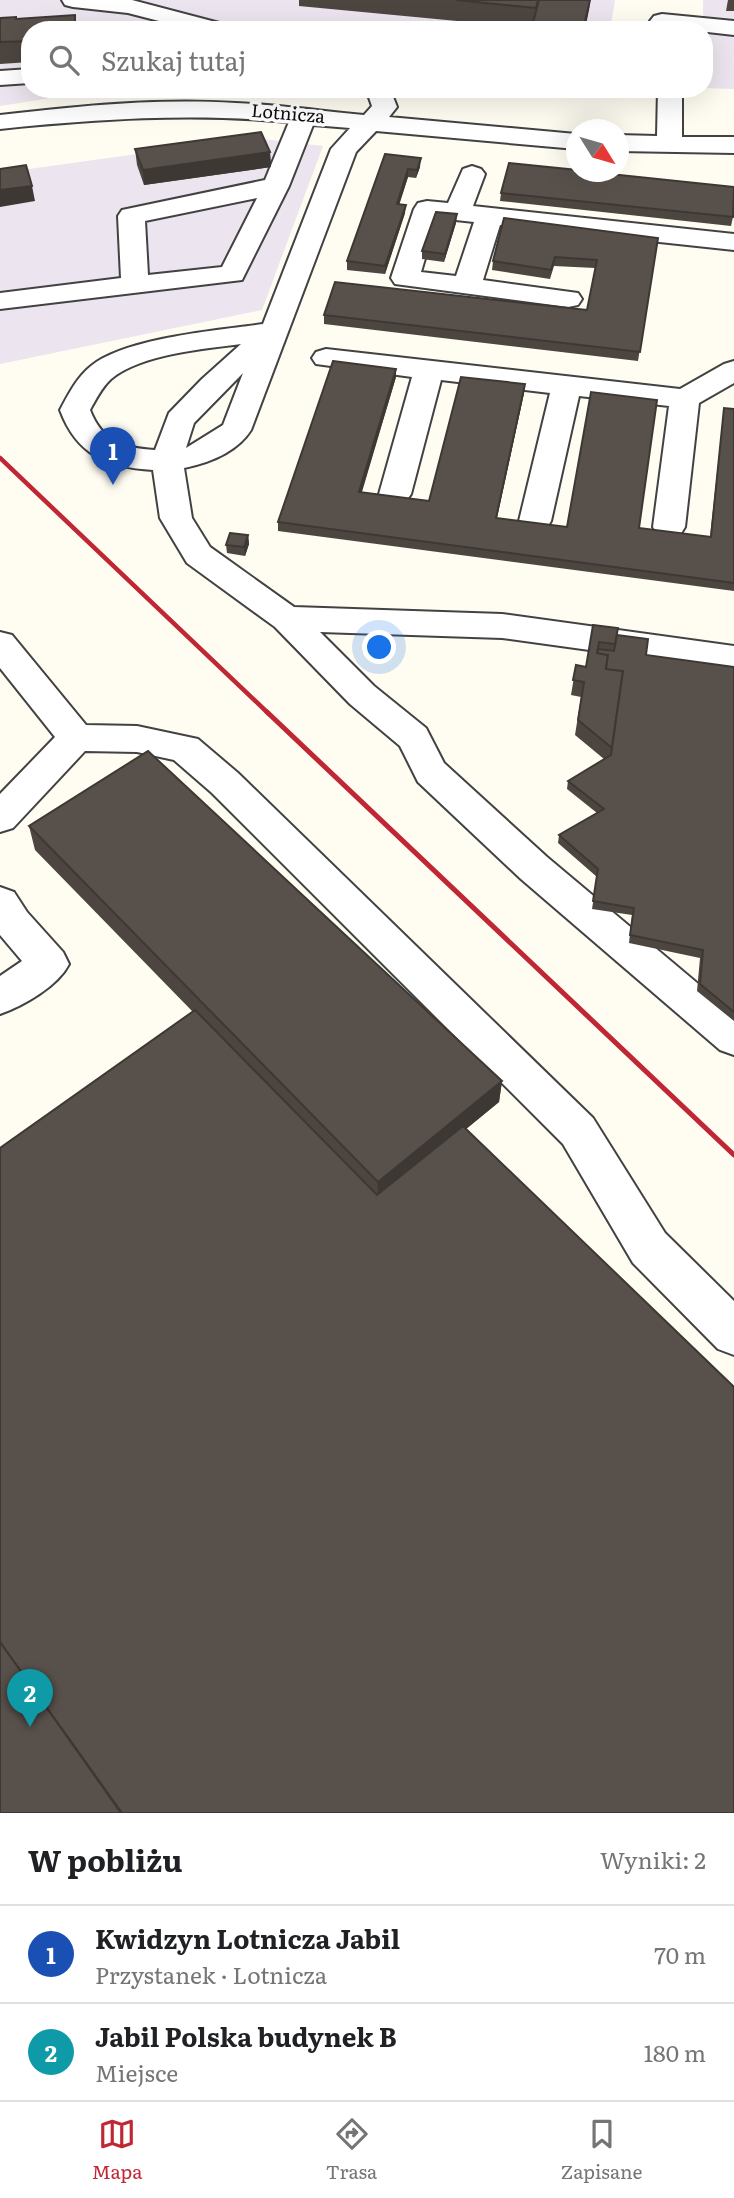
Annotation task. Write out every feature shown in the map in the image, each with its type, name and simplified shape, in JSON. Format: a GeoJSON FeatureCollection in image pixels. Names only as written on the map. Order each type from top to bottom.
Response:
{"type":"FeatureCollection","features":[{"type":"Feature","properties":{"kind":"street"},"geometry":{"type":"LineString","coordinates":[[73,0],[128,6],[191,21]]}},
{"type":"Feature","properties":{"kind":"street"},"geometry":{"type":"LineString","coordinates":[[663,17],[689,21]]}},
{"type":"Feature","properties":{"kind":"street"},"geometry":{"type":"LineString","coordinates":[[713,25],[734,28]]}},
{"type":"Feature","properties":{"kind":"street"},"geometry":{"type":"LineString","coordinates":[[0,78],[21,77]]}},
{"type":"Feature","properties":{"kind":"street"},"geometry":{"type":"LineString","coordinates":[[273,331],[144,354],[105,369],[86,388],[75,410],[83,431],[99,446],[129,457],[167,460],[188,458],[217,446],[236,430],[344,149],[385,107],[382,98]]}},
{"type":"Feature","properties":{"kind":"street"},"geometry":{"type":"LineString","coordinates":[[669,144],[670,98]]}},
{"type":"Feature","properties":{"kind":"street","name":"Lotnicza"},"geometry":{"type":"LineString","coordinates":[[0,122],[181,99],[304,115],[566,141]]}},
{"type":"Feature","properties":{"kind":"street"},"geometry":{"type":"LineString","coordinates":[[0,301],[232,274],[276,186],[304,115]]}},
{"type":"Feature","properties":{"kind":"street"},"geometry":{"type":"LineString","coordinates":[[629,143],[734,145]]}},
{"type":"Feature","properties":{"kind":"street"},"geometry":{"type":"LineString","coordinates":[[458,212],[472,174]]}},
{"type":"Feature","properties":{"kind":"street"},"geometry":{"type":"LineString","coordinates":[[135,285],[131,216],[276,186]]}},
{"type":"Feature","properties":{"kind":"street"},"geometry":{"type":"LineString","coordinates":[[568,299],[405,278],[427,209],[734,242]]}},
{"type":"Feature","properties":{"kind":"street"},"geometry":{"type":"LineString","coordinates":[[467,286],[489,216]]}},
{"type":"Feature","properties":{"kind":"street"},"geometry":{"type":"LineString","coordinates":[[273,331],[212,386],[180,421],[167,460],[176,518],[198,555],[287,619],[362,695],[413,737],[431,772],[525,860],[734,1038]]}},
{"type":"Feature","properties":{"kind":"street"},"geometry":{"type":"LineString","coordinates":[[326,358],[685,399],[734,370]]}},
{"type":"Feature","properties":{"kind":"street"},"geometry":{"type":"LineString","coordinates":[[395,494],[429,370]]}},
{"type":"Feature","properties":{"kind":"street"},"geometry":{"type":"LineString","coordinates":[[535,521],[566,386]]}},
{"type":"Feature","properties":{"kind":"street"},"geometry":{"type":"LineString","coordinates":[[669,527],[685,399]]}},
{"type":"Feature","properties":{"kind":"street"},"geometry":{"type":"LineString","coordinates":[[287,619],[502,626],[734,658]]}},
{"type":"Feature","properties":{"kind":"street"},"geometry":{"type":"LineString","coordinates":[[0,644],[76,738]]}},
{"type":"Feature","properties":{"kind":"street"},"geometry":{"type":"LineString","coordinates":[[0,818],[76,738],[137,739],[185,749],[225,783],[578,1131],[649,1248],[734,1333]]}},
{"type":"Feature","properties":{"kind":"street"},"geometry":{"type":"LineString","coordinates":[[0,903],[13,923],[49,964],[0,997]]}},
{"type":"Feature","properties":{"kind":"shaded area"},"geometry":{"type":"Polygon","coordinates":[[[0,0],[615,0],[612,21],[21,21],[21,98],[50,98],[0,106],[0,0]]]}},
{"type":"Feature","properties":{"kind":"shaded area"},"geometry":{"type":"Polygon","coordinates":[[[703,0],[734,0],[734,89],[713,88],[713,21],[703,21],[703,0]]]}},
{"type":"Feature","properties":{"kind":"shaded area"},"geometry":{"type":"Polygon","coordinates":[[[253,138],[323,146],[262,310],[0,364],[0,173],[253,138]]]}},
{"type":"Feature","properties":{"kind":"building"},"geometry":{"type":"Polygon","coordinates":[[[456,0],[538,0],[536,8],[456,0]]]}},
{"type":"Feature","properties":{"kind":"building"},"geometry":{"type":"Polygon","coordinates":[[[539,0],[590,0],[585,21],[533,21],[539,0]]]}},
{"type":"Feature","properties":{"kind":"building"},"geometry":{"type":"Polygon","coordinates":[[[75,15],[75,21],[21,21],[21,41],[0,42],[0,18],[75,15]]]}},
{"type":"Feature","properties":{"kind":"building"},"geometry":{"type":"Polygon","coordinates":[[[261,132],[270,152],[143,170],[135,149],[261,132]]]}},
{"type":"Feature","properties":{"kind":"building"},"geometry":{"type":"Polygon","coordinates":[[[385,154],[421,158],[417,170],[408,169],[397,204],[406,205],[385,266],[347,261],[385,154]]]}},
{"type":"Feature","properties":{"kind":"building"},"geometry":{"type":"Polygon","coordinates":[[[509,163],[566,169],[566,182],[629,182],[629,176],[734,187],[733,217],[501,193],[509,163]]]}},
{"type":"Feature","properties":{"kind":"building"},"geometry":{"type":"Polygon","coordinates":[[[26,165],[32,186],[0,190],[0,169],[26,165]]]}},
{"type":"Feature","properties":{"kind":"building"},"geometry":{"type":"Polygon","coordinates":[[[436,212],[457,214],[445,254],[422,251],[436,212]]]}},
{"type":"Feature","properties":{"kind":"building"},"geometry":{"type":"Polygon","coordinates":[[[504,218],[658,238],[640,352],[324,315],[335,282],[587,310],[597,260],[555,257],[551,270],[493,261],[504,218]]]}},
{"type":"Feature","properties":{"kind":"building"},"geometry":{"type":"Polygon","coordinates":[[[333,361],[396,369],[359,492],[429,501],[461,377],[525,384],[496,518],[567,527],[591,392],[657,400],[639,528],[711,537],[724,408],[734,409],[734,583],[278,522],[333,361]]]}},
{"type":"Feature","properties":{"kind":"building"},"geometry":{"type":"Polygon","coordinates":[[[230,533],[248,535],[244,547],[226,545],[230,533]]]}},
{"type":"Feature","properties":{"kind":"building"},"geometry":{"type":"Polygon","coordinates":[[[593,625],[618,628],[615,644],[599,642],[597,653],[608,655],[606,669],[623,671],[612,748],[578,720],[584,682],[573,680],[576,665],[586,667],[593,625]]]}},
{"type":"Feature","properties":{"kind":"building"},"geometry":{"type":"Polygon","coordinates":[[[617,635],[648,639],[646,655],[734,667],[734,1012],[700,984],[703,950],[630,935],[634,908],[593,901],[598,869],[559,835],[604,809],[568,781],[611,755],[623,671],[606,669],[608,655],[597,653],[598,649],[614,651],[617,635]]]}},
{"type":"Feature","properties":{"kind":"building"},"geometry":{"type":"Polygon","coordinates":[[[148,751],[502,1081],[378,1182],[29,826],[148,751]]]}},
{"type":"Feature","properties":{"kind":"building"},"geometry":{"type":"Polygon","coordinates":[[[195,1010],[377,1195],[463,1126],[734,1387],[734,1813],[122,1813],[0,1642],[0,1148],[195,1010]]]}},
{"type":"Feature","properties":{"kind":"building"},"geometry":{"type":"Polygon","coordinates":[[[0,1642],[121,1813],[0,1813],[0,1642]]]}},
{"type":"Feature","properties":{"kind":"railway"},"geometry":{"type":"LineString","coordinates":[[0,458],[269,714]]}},
{"type":"Feature","properties":{"kind":"railway"},"geometry":{"type":"LineString","coordinates":[[267,712],[734,1155]]}},
{"type":"Feature","properties":{"kind":"place","name":"Kwidzyn Lotnicza Jabil"},"geometry":{"type":"Point","coordinates":[113,485]}},
{"type":"Feature","properties":{"kind":"place","name":"Jabil Polska budynek B"},"geometry":{"type":"Point","coordinates":[30,1727]}}]}
